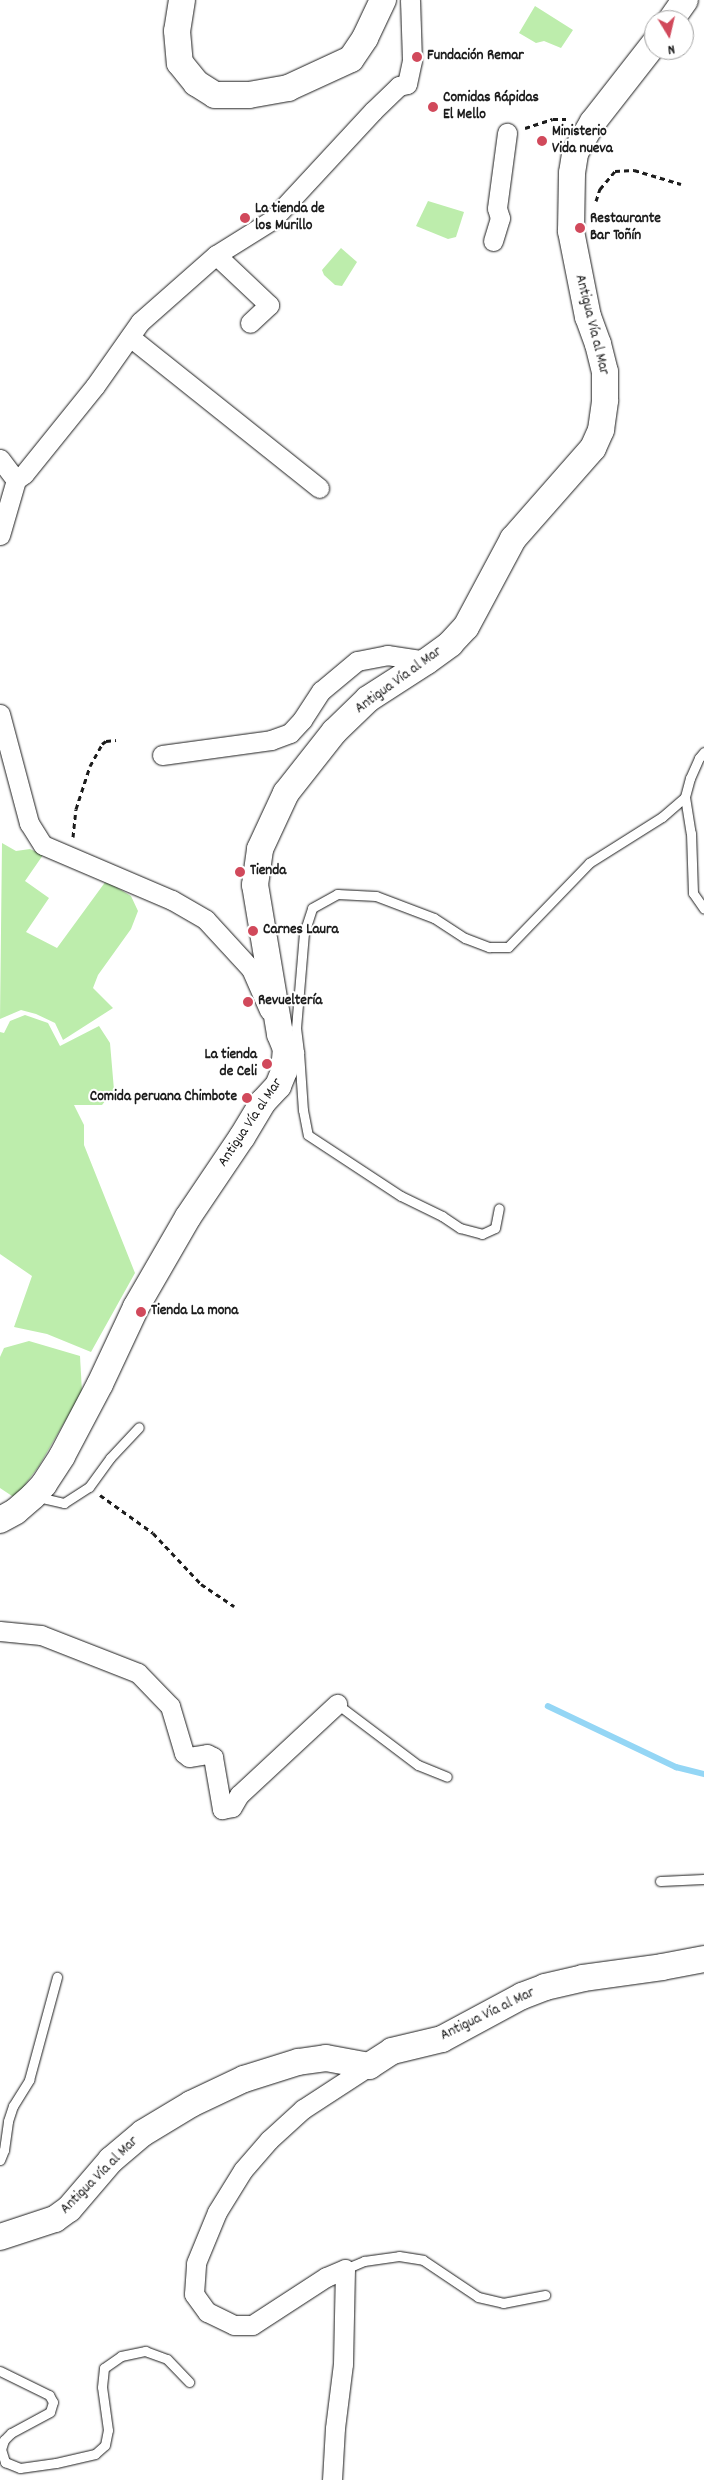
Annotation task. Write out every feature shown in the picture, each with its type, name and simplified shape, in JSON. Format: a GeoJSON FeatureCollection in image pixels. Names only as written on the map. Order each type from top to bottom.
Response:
{"type":"FeatureCollection","features":[{"type":"Feature","properties":{"kind":"main road"},"geometry":{"type":"LineString","coordinates":[[182,0],[177,31],[180,64],[196,83],[215,95],[248,95],[288,88],[351,59],[365,38],[384,0]]}},
{"type":"Feature","properties":{"kind":"main road","name":"Antigua Vía al Mar"},"geometry":{"type":"LineString","coordinates":[[0,1520],[16,1511],[33,1496],[44,1484],[62,1456],[100,1384],[136,1307],[188,1217],[242,1137],[263,1102],[278,1086],[284,1072],[286,1049],[280,1034],[255,885],[260,848],[286,793],[334,732],[368,699],[427,661],[450,644],[466,627],[514,539],[554,490],[593,448],[601,430],[606,400],[605,372],[598,344],[588,317],[571,231],[572,173],[575,152],[592,122],[644,57]]}},
{"type":"Feature","properties":{"kind":"main road","name":"Antigua Vía al Mar"},"geometry":{"type":"LineString","coordinates":[[0,2237],[55,2219],[69,2209],[111,2160],[143,2133],[191,2104],[244,2079],[298,2062],[326,2058],[369,2066],[392,2050],[442,2038],[522,1996],[545,1987],[583,1978],[704,1959]]}},
{"type":"Feature","properties":{"kind":"street"},"geometry":{"type":"LineString","coordinates":[[10,488],[24,474],[95,386],[140,322],[216,255],[272,220],[373,111],[399,86],[407,84],[412,60],[410,0]]}},
{"type":"Feature","properties":{"kind":"street"},"geometry":{"type":"LineString","coordinates":[[494,241],[500,218],[497,208],[514,131]]}},
{"type":"Feature","properties":{"kind":"street"},"geometry":{"type":"LineString","coordinates":[[216,255],[269,305],[250,323]]}},
{"type":"Feature","properties":{"kind":"street"},"geometry":{"type":"LineString","coordinates":[[130,337],[319,488]]}},
{"type":"Feature","properties":{"kind":"street"},"geometry":{"type":"LineString","coordinates":[[0,459],[10,488],[0,535]]}},
{"type":"Feature","properties":{"kind":"street"},"geometry":{"type":"LineString","coordinates":[[162,755],[270,740],[290,733],[302,720],[321,691],[357,661],[387,655],[427,661]]}},
{"type":"Feature","properties":{"kind":"street"},"geometry":{"type":"LineString","coordinates":[[0,714],[28,823],[43,845],[172,900],[206,920],[251,970],[280,1034]]}},
{"type":"Feature","properties":{"kind":"street"},"geometry":{"type":"LineString","coordinates":[[0,1631],[40,1635],[138,1673],[170,1706],[184,1753],[189,1757],[207,1754],[213,1757],[222,1809],[232,1808],[239,1795],[337,1704]]}},
{"type":"Feature","properties":{"kind":"street"},"geometry":{"type":"LineString","coordinates":[[332,2480],[343,2364],[345,2269],[326,2277],[252,2325],[223,2321],[207,2312],[194,2294],[196,2263],[217,2212],[243,2170],[268,2140],[303,2109],[369,2066]]}},
{"type":"Feature","properties":{"kind":"lane"},"geometry":{"type":"LineString","coordinates":[[704,752],[693,771],[685,797],[691,833],[693,893],[704,909]]}},
{"type":"Feature","properties":{"kind":"lane"},"geometry":{"type":"LineString","coordinates":[[500,1208],[495,1228],[482,1234],[460,1228],[442,1216],[401,1196],[308,1135],[303,1110],[296,1028],[304,933],[312,908],[337,894],[376,896],[434,918],[465,938],[489,948],[508,947],[589,863],[662,817],[685,797]]}},
{"type":"Feature","properties":{"kind":"lane"},"geometry":{"type":"LineString","coordinates":[[280,1034],[299,1052]]}},
{"type":"Feature","properties":{"kind":"lane"},"geometry":{"type":"LineString","coordinates":[[33,1496],[64,1503],[89,1487],[110,1458],[139,1427]]}},
{"type":"Feature","properties":{"kind":"lane"},"geometry":{"type":"LineString","coordinates":[[337,1704],[418,1765],[446,1777]]}},
{"type":"Feature","properties":{"kind":"lane"},"geometry":{"type":"LineString","coordinates":[[660,1881],[704,1879]]}},
{"type":"Feature","properties":{"kind":"lane"},"geometry":{"type":"LineString","coordinates":[[0,2160],[4,2150],[8,2121],[13,2106],[29,2080],[57,1977]]}},
{"type":"Feature","properties":{"kind":"lane"},"geometry":{"type":"LineString","coordinates":[[345,2269],[364,2261],[398,2256],[423,2260],[478,2297],[503,2303],[545,2295]]}},
{"type":"Feature","properties":{"kind":"lane"},"geometry":{"type":"LineString","coordinates":[[0,2371],[49,2396],[53,2402],[50,2412],[11,2432],[4,2440],[2,2449],[5,2462],[20,2468],[56,2463],[95,2454],[105,2445],[108,2430],[102,2387],[104,2368],[121,2356],[145,2351],[167,2359],[189,2382]]}},
{"type":"Feature","properties":{"kind":"path"},"geometry":{"type":"LineString","coordinates":[[514,131],[553,119],[566,119]]}},
{"type":"Feature","properties":{"kind":"path"},"geometry":{"type":"LineString","coordinates":[[594,205],[600,189],[615,171],[634,170],[681,184]]}},
{"type":"Feature","properties":{"kind":"path"},"geometry":{"type":"LineString","coordinates":[[70,855],[76,809],[90,766],[102,744],[106,741],[116,740]]}},
{"type":"Feature","properties":{"kind":"path"},"geometry":{"type":"LineString","coordinates":[[89,1487],[153,1533],[201,1584],[234,1606]]}},
{"type":"Feature","properties":{"kind":"green space"},"geometry":{"type":"Polygon","coordinates":[[[535,6],[573,30],[561,48],[544,41],[536,43],[519,33],[535,6]]]}},
{"type":"Feature","properties":{"kind":"green space"},"geometry":{"type":"Polygon","coordinates":[[[428,201],[464,212],[456,237],[448,239],[416,226],[428,201]]]}},
{"type":"Feature","properties":{"kind":"green space"},"geometry":{"type":"Polygon","coordinates":[[[341,248],[357,262],[342,286],[335,285],[324,275],[322,270],[341,248]]]}},
{"type":"Feature","properties":{"kind":"green space"},"geometry":{"type":"Polygon","coordinates":[[[2,843],[16,851],[30,849],[43,855],[25,881],[49,898],[26,932],[57,948],[106,881],[131,896],[138,911],[131,929],[98,975],[93,988],[113,1008],[63,1040],[55,1023],[36,1014],[21,1010],[0,1019],[2,843]]]}},
{"type":"Feature","properties":{"kind":"green space"},"geometry":{"type":"Polygon","coordinates":[[[25,1015],[48,1023],[60,1046],[99,1026],[110,1043],[114,1090],[102,1105],[74,1105],[84,1125],[84,1145],[135,1273],[91,1352],[47,1334],[14,1327],[32,1276],[0,1254],[0,1032],[4,1033],[10,1021],[25,1015]]]}},
{"type":"Feature","properties":{"kind":"green space"},"geometry":{"type":"Polygon","coordinates":[[[29,1341],[80,1356],[82,1392],[39,1466],[15,1498],[0,1488],[0,1357],[4,1348],[29,1341]]]}},
{"type":"Feature","properties":{"kind":"waterway"},"geometry":{"type":"LineString","coordinates":[[548,1706],[676,1767],[704,1774]]}},
{"type":"Feature","properties":{"kind":"place","name":"Fundación Remar"},"geometry":{"type":"Point","coordinates":[417,57]}},
{"type":"Feature","properties":{"kind":"place","name":"Comidas Rápidas El Mello"},"geometry":{"type":"Point","coordinates":[433,107]}},
{"type":"Feature","properties":{"kind":"place","name":"Ministerio Vida nueva"},"geometry":{"type":"Point","coordinates":[542,141]}},
{"type":"Feature","properties":{"kind":"place","name":"La tienda de los Murillo"},"geometry":{"type":"Point","coordinates":[245,218]}},
{"type":"Feature","properties":{"kind":"place","name":"Restaurante Bar Toñín"},"geometry":{"type":"Point","coordinates":[580,228]}},
{"type":"Feature","properties":{"kind":"place","name":"Tienda"},"geometry":{"type":"Point","coordinates":[240,872]}},
{"type":"Feature","properties":{"kind":"place","name":"Carnes Laura"},"geometry":{"type":"Point","coordinates":[253,931]}},
{"type":"Feature","properties":{"kind":"place","name":"Revueltería"},"geometry":{"type":"Point","coordinates":[248,1002]}},
{"type":"Feature","properties":{"kind":"place","name":"La tienda de Celi"},"geometry":{"type":"Point","coordinates":[267,1064]}},
{"type":"Feature","properties":{"kind":"place","name":"Comida peruana Chimbote"},"geometry":{"type":"Point","coordinates":[247,1098]}},
{"type":"Feature","properties":{"kind":"place","name":"Tienda La mona"},"geometry":{"type":"Point","coordinates":[141,1312]}}]}
